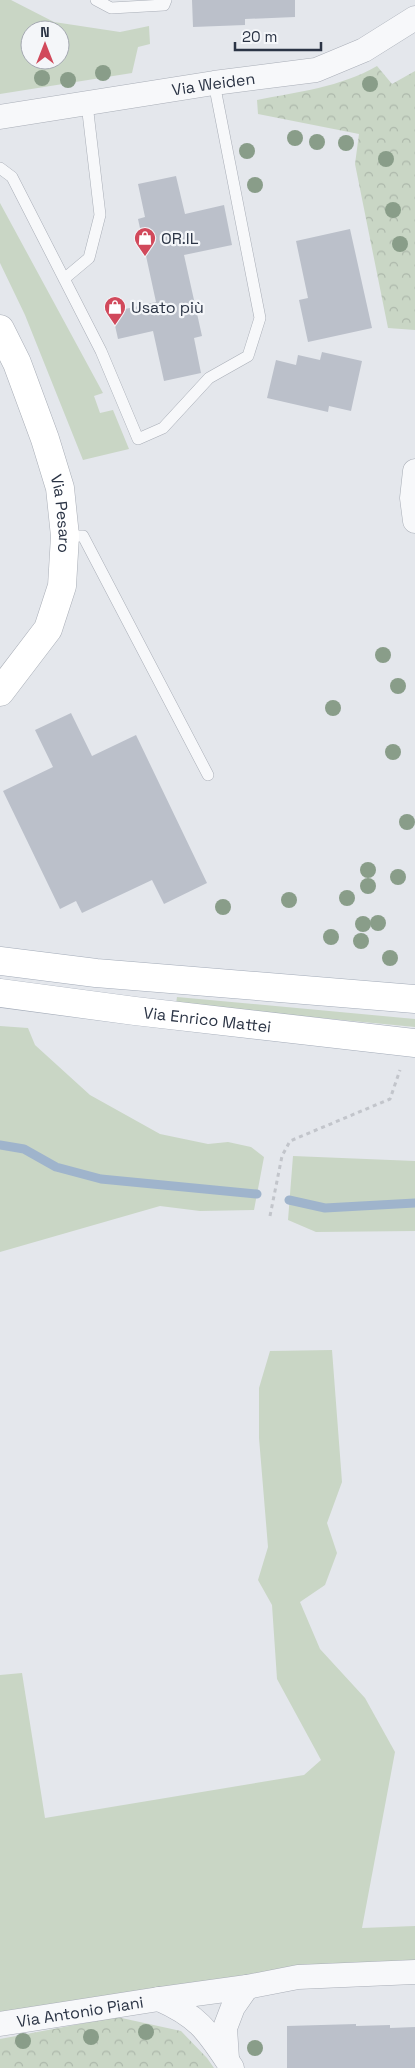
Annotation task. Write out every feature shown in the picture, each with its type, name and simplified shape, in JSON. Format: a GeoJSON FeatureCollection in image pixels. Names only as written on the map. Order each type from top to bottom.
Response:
{"type":"FeatureCollection","features":[{"type":"Feature","properties":{"kind":"main road","name":"Via Pesaro"},"geometry":{"type":"LineString","coordinates":[[0,329],[17,363],[45,439],[60,488],[65,536],[62,586],[48,629],[0,692]]}},
{"type":"Feature","properties":{"kind":"main road","name":"Via Enrico Mattei"},"geometry":{"type":"LineString","coordinates":[[0,961],[96,973],[415,999]]}},
{"type":"Feature","properties":{"kind":"main road","name":"Via Enrico Mattei"},"geometry":{"type":"LineString","coordinates":[[0,993],[135,1011],[411,1043]]}},
{"type":"Feature","properties":{"kind":"main road"},"geometry":{"type":"LineString","coordinates":[[0,1006],[135,1011]]}},
{"type":"Feature","properties":{"kind":"street","name":"Via Weiden"},"geometry":{"type":"LineString","coordinates":[[0,117],[214,83],[316,70],[364,50],[415,18]]}},
{"type":"Feature","properties":{"kind":"street"},"geometry":{"type":"LineString","coordinates":[[415,471],[412,498],[415,521]]}},
{"type":"Feature","properties":{"kind":"street"},"geometry":{"type":"LineString","coordinates":[[248,1987],[298,1977],[415,1972]]}},
{"type":"Feature","properties":{"kind":"street","name":"Via Antonio Piani"},"geometry":{"type":"LineString","coordinates":[[0,2024],[248,1987]]}},
{"type":"Feature","properties":{"kind":"street","name":"Via Antonio Piani"},"geometry":{"type":"LineString","coordinates":[[230,2064],[225,2028],[233,2007],[248,1987]]}},
{"type":"Feature","properties":{"kind":"street","name":"Via Antonio Piani"},"geometry":{"type":"LineString","coordinates":[[160,1999],[183,2009],[202,2025],[230,2064]]}},
{"type":"Feature","properties":{"kind":"lane"},"geometry":{"type":"LineString","coordinates":[[96,0],[110,8],[164,4],[166,0]]}},
{"type":"Feature","properties":{"kind":"lane"},"geometry":{"type":"LineString","coordinates":[[0,168],[12,177],[101,351],[138,439],[163,428],[209,378],[248,356],[260,318],[214,83]]}},
{"type":"Feature","properties":{"kind":"lane"},"geometry":{"type":"LineString","coordinates":[[64,280],[89,258],[100,215],[87,104]]}},
{"type":"Feature","properties":{"kind":"lane"},"geometry":{"type":"LineString","coordinates":[[65,536],[83,536],[208,775]]}},
{"type":"Feature","properties":{"kind":"path"},"geometry":{"type":"LineString","coordinates":[[270,1216],[282,1156],[290,1141],[390,1099],[411,1043]]}},
{"type":"Feature","properties":{"kind":"green space"},"geometry":{"type":"Polygon","coordinates":[[[0,0],[11,0],[50,20],[20,20],[20,70],[70,70],[70,24],[120,32],[149,26],[150,44],[138,47],[132,73],[0,94],[0,0]]]}},
{"type":"Feature","properties":{"kind":"green space"},"geometry":{"type":"Polygon","coordinates":[[[377,66],[392,84],[415,71],[415,330],[388,328],[355,164],[359,134],[258,114],[257,100],[334,84],[377,66]]]}},
{"type":"Feature","properties":{"kind":"green space"},"geometry":{"type":"Polygon","coordinates":[[[0,203],[103,393],[94,396],[100,413],[113,410],[129,449],[83,460],[25,315],[0,263],[0,203]]]}},
{"type":"Feature","properties":{"kind":"green space"},"geometry":{"type":"Polygon","coordinates":[[[177,997],[415,1019],[415,1027],[176,1004],[177,997]]]}},
{"type":"Feature","properties":{"kind":"green space"},"geometry":{"type":"Polygon","coordinates":[[[0,1026],[28,1028],[35,1045],[90,1095],[160,1134],[208,1144],[228,1142],[251,1147],[264,1157],[254,1210],[200,1211],[160,1206],[0,1252],[0,1026]]]}},
{"type":"Feature","properties":{"kind":"green space"},"geometry":{"type":"Polygon","coordinates":[[[293,1156],[415,1161],[415,1231],[316,1232],[288,1220],[293,1156]]]}},
{"type":"Feature","properties":{"kind":"green space"},"geometry":{"type":"Polygon","coordinates":[[[332,1350],[342,1482],[327,1523],[337,1553],[325,1585],[300,1602],[320,1649],[365,1698],[395,1752],[362,1928],[415,1926],[415,1963],[0,2012],[0,1675],[22,1673],[45,1818],[304,1775],[321,1760],[277,1679],[272,1605],[258,1580],[268,1547],[259,1438],[259,1388],[270,1351],[332,1350]]]}},
{"type":"Feature","properties":{"kind":"green space"},"geometry":{"type":"Polygon","coordinates":[[[117,2017],[181,2031],[214,2068],[0,2068],[0,2039],[117,2017]]]}},
{"type":"Feature","properties":{"kind":"building"},"geometry":{"type":"Polygon","coordinates":[[[192,0],[295,0],[295,17],[245,19],[245,25],[193,27],[192,0]]]}},
{"type":"Feature","properties":{"kind":"building"},"geometry":{"type":"Polygon","coordinates":[[[176,176],[185,214],[224,205],[232,245],[184,255],[202,336],[194,338],[201,373],[164,381],[153,331],[118,339],[112,312],[156,302],[138,219],[145,217],[138,184],[176,176]]]}},
{"type":"Feature","properties":{"kind":"building"},"geometry":{"type":"Polygon","coordinates":[[[350,229],[372,328],[308,342],[299,300],[308,298],[296,241],[350,229]]]}},
{"type":"Feature","properties":{"kind":"building"},"geometry":{"type":"Polygon","coordinates":[[[322,352],[362,361],[351,411],[329,406],[328,412],[267,398],[276,360],[296,365],[298,355],[320,360],[322,352]]]}},
{"type":"Feature","properties":{"kind":"building"},"geometry":{"type":"Polygon","coordinates":[[[71,713],[92,756],[136,735],[207,883],[164,904],[152,880],[82,913],[76,901],[60,909],[3,791],[53,767],[35,730],[71,713]]]}},
{"type":"Feature","properties":{"kind":"building"},"geometry":{"type":"Polygon","coordinates":[[[356,2024],[356,2026],[390,2025],[390,2028],[415,2027],[415,2068],[287,2068],[287,2026],[356,2024]]]}},
{"type":"Feature","properties":{"kind":"waterway"},"geometry":{"type":"LineString","coordinates":[[0,1145],[24,1149],[56,1167],[101,1179],[257,1194]]}},
{"type":"Feature","properties":{"kind":"waterway"},"geometry":{"type":"LineString","coordinates":[[289,1200],[325,1208],[415,1203]]}},
{"type":"Feature","properties":{"kind":"place","name":"OR.IL"},"geometry":{"type":"Point","coordinates":[145,257]}},
{"type":"Feature","properties":{"kind":"place","name":"Usato più"},"geometry":{"type":"Point","coordinates":[115,326]}}]}
